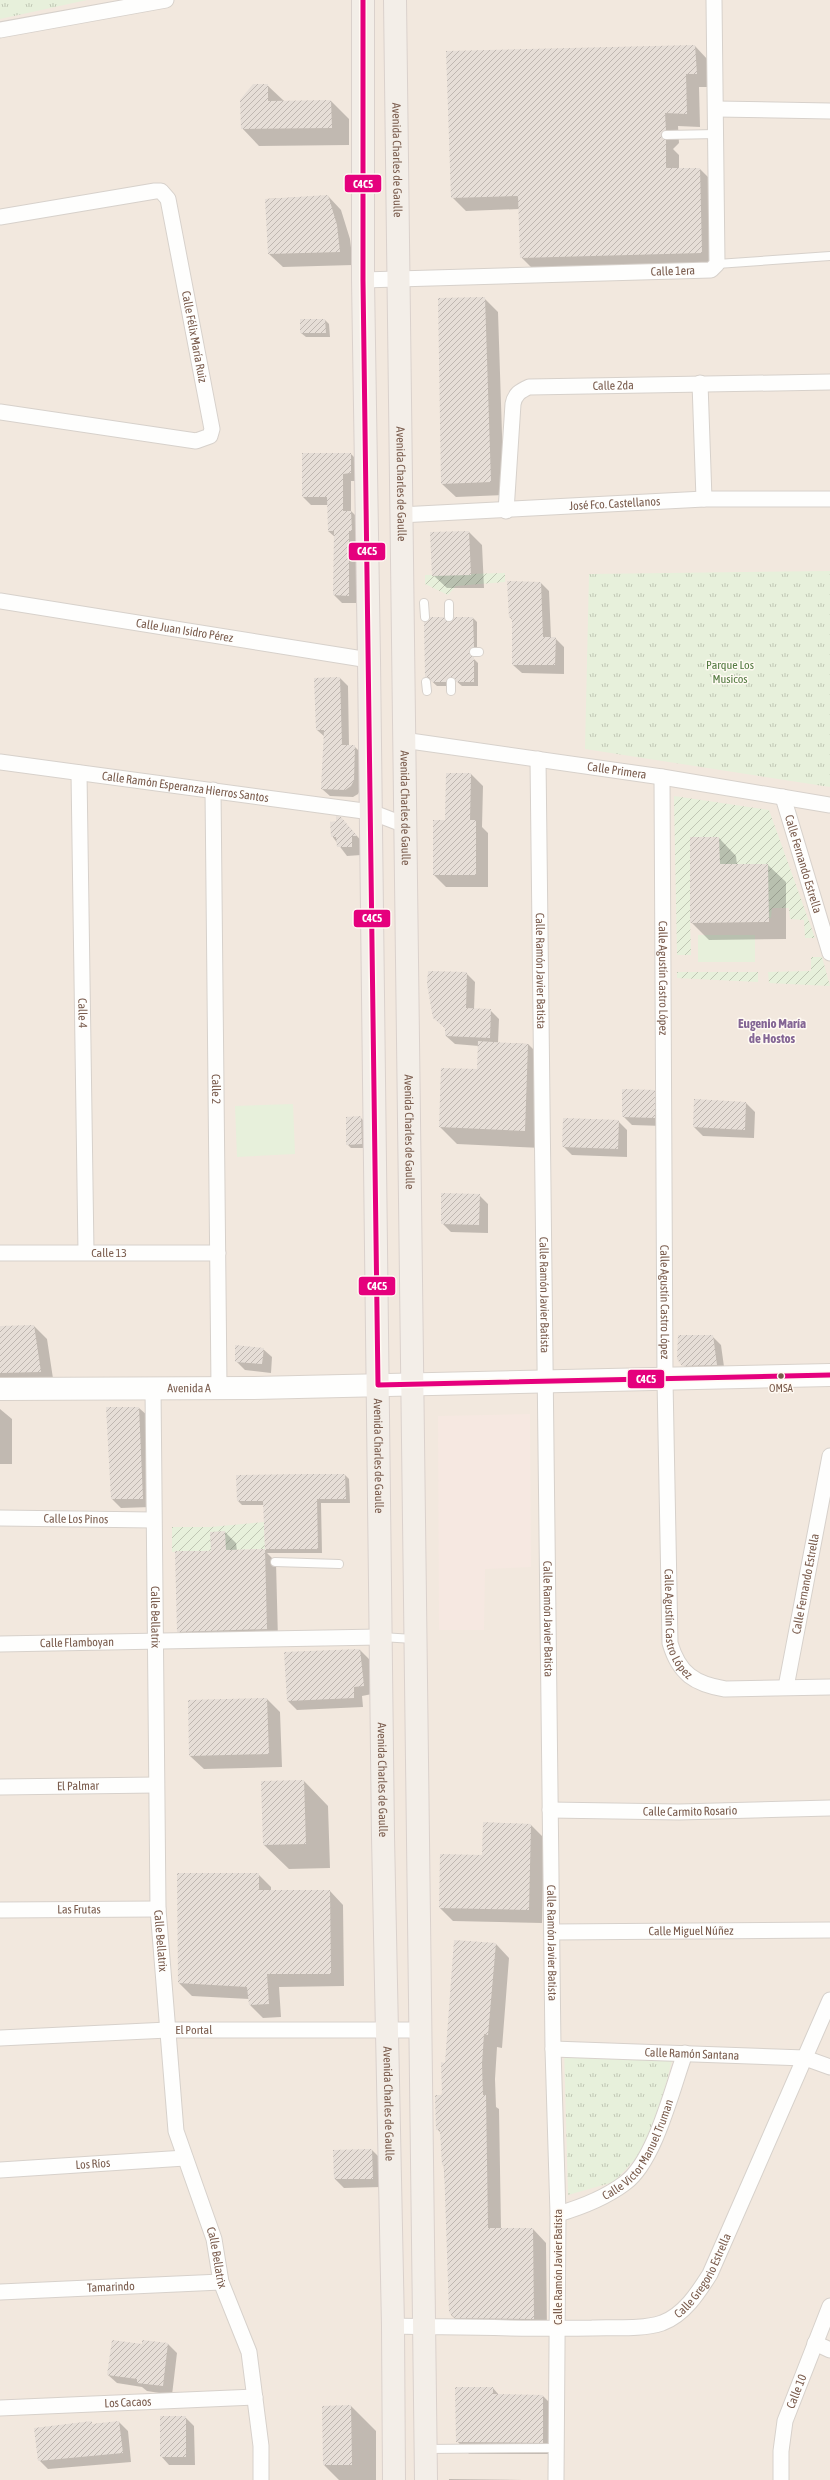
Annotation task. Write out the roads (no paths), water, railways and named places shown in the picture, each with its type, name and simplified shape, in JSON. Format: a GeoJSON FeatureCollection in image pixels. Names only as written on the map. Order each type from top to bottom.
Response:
{"type":"FeatureCollection","features":[{"type":"Feature","properties":{"kind":"main road","name":"Avenida Charles de Gaulle"},"geometry":{"type":"LineString","coordinates":[[363,0],[363,280],[370,660],[380,1637],[393,2326],[394,2480]]}},
{"type":"Feature","properties":{"kind":"main road","name":"Avenida Charles de Gaulle"},"geometry":{"type":"LineString","coordinates":[[395,0],[414,1639],[422,2030],[423,2326],[426,2480]]}},
{"type":"Feature","properties":{"kind":"main road","name":"Avenida A"},"geometry":{"type":"LineString","coordinates":[[0,1389],[411,1385],[830,1375]]}},
{"type":"Feature","properties":{"kind":"street"},"geometry":{"type":"LineString","coordinates":[[0,30],[166,0]]}},
{"type":"Feature","properties":{"kind":"street"},"geometry":{"type":"LineString","coordinates":[[714,0],[717,264]]}},
{"type":"Feature","properties":{"kind":"street"},"geometry":{"type":"LineString","coordinates":[[716,109],[830,111]]}},
{"type":"Feature","properties":{"kind":"street","name":"Calle Félix María Ruiz"},"geometry":{"type":"LineString","coordinates":[[0,217],[155,191],[165,194],[168,199],[212,429],[210,436],[196,441],[0,412]]}},
{"type":"Feature","properties":{"kind":"street","name":"Calle 1era"},"geometry":{"type":"LineString","coordinates":[[363,280],[696,271],[711,270],[717,264]]}},
{"type":"Feature","properties":{"kind":"street","name":"Calle 2da"},"geometry":{"type":"LineString","coordinates":[[506,510],[514,398],[520,391],[529,387],[830,382]]}},
{"type":"Feature","properties":{"kind":"street"},"geometry":{"type":"LineString","coordinates":[[700,383],[704,499]]}},
{"type":"Feature","properties":{"kind":"street","name":"José Fco. Castellanos"},"geometry":{"type":"LineString","coordinates":[[400,515],[704,499],[830,499]]}},
{"type":"Feature","properties":{"kind":"street","name":"Calle Juan Isidro Pérez"},"geometry":{"type":"LineString","coordinates":[[0,601],[370,660]]}},
{"type":"Feature","properties":{"kind":"street","name":"Calle Primera"},"geometry":{"type":"LineString","coordinates":[[403,740],[538,759],[830,805]]}},
{"type":"Feature","properties":{"kind":"street","name":"Calle Ramón Javier Batista"},"geometry":{"type":"LineString","coordinates":[[538,759],[547,1381],[553,2049],[558,2214],[556,2480]]}},
{"type":"Feature","properties":{"kind":"street","name":"Calle Ramón Esperanza Hierros Santos"},"geometry":{"type":"LineString","coordinates":[[0,762],[371,812],[405,825]]}},
{"type":"Feature","properties":{"kind":"street","name":"Calle 4"},"geometry":{"type":"LineString","coordinates":[[79,773],[86,1252]]}},
{"type":"Feature","properties":{"kind":"street","name":"Calle Agustín Castro López"},"geometry":{"type":"LineString","coordinates":[[662,778],[669,1631],[674,1659],[686,1673],[698,1682],[725,1689],[830,1687]]}},
{"type":"Feature","properties":{"kind":"street","name":"Calle 2"},"geometry":{"type":"LineString","coordinates":[[213,790],[219,1387]]}},
{"type":"Feature","properties":{"kind":"street","name":"Calle Fernando Estrella"},"geometry":{"type":"LineString","coordinates":[[783,797],[830,953]]}},
{"type":"Feature","properties":{"kind":"street","name":"Calle 13"},"geometry":{"type":"LineString","coordinates":[[0,1253],[218,1253]]}},
{"type":"Feature","properties":{"kind":"street","name":"Calle Bellatrix"},"geometry":{"type":"LineString","coordinates":[[153,1388],[154,1642],[158,1909],[176,2131],[214,2239],[221,2282],[249,2352],[261,2446],[261,2480]]}},
{"type":"Feature","properties":{"kind":"street","name":"Calle Fernando Estrella"},"geometry":{"type":"LineString","coordinates":[[786,1688],[812,1559],[830,1456]]}},
{"type":"Feature","properties":{"kind":"street","name":"Calle Los Pinos"},"geometry":{"type":"LineString","coordinates":[[0,1518],[153,1520]]}},
{"type":"Feature","properties":{"kind":"street","name":"Calle Flamboyan"},"geometry":{"type":"LineString","coordinates":[[0,1644],[380,1637]]}},
{"type":"Feature","properties":{"kind":"street","name":"El Palmar"},"geometry":{"type":"LineString","coordinates":[[0,1787],[156,1785]]}},
{"type":"Feature","properties":{"kind":"street","name":"Calle Carmito Rosario"},"geometry":{"type":"LineString","coordinates":[[550,1810],[679,1812],[830,1808]]}},
{"type":"Feature","properties":{"kind":"street","name":"Las Frutas"},"geometry":{"type":"LineString","coordinates":[[0,1910],[158,1909]]}},
{"type":"Feature","properties":{"kind":"street","name":"Calle Miguel Núñez"},"geometry":{"type":"LineString","coordinates":[[552,1932],[830,1930]]}},
{"type":"Feature","properties":{"kind":"street","name":"Calle Gregorio Estrella"},"geometry":{"type":"LineString","coordinates":[[393,2326],[558,2328],[636,2327],[661,2323],[676,2315],[698,2293],[710,2274],[830,2000]]}},
{"type":"Feature","properties":{"kind":"street","name":"El Portal"},"geometry":{"type":"LineString","coordinates":[[0,2038],[168,2030],[422,2030]]}},
{"type":"Feature","properties":{"kind":"street","name":"Calle Ramón Santana"},"geometry":{"type":"LineString","coordinates":[[553,2049],[805,2058],[830,2067]]}},
{"type":"Feature","properties":{"kind":"street","name":"Calle Víctor Manuel Truman"},"geometry":{"type":"LineString","coordinates":[[558,2214],[606,2196],[626,2183],[641,2167],[651,2146],[685,2054]]}},
{"type":"Feature","properties":{"kind":"street","name":"Los Ríos"},"geometry":{"type":"LineString","coordinates":[[0,2170],[185,2158]]}},
{"type":"Feature","properties":{"kind":"street","name":"Tamarindo"},"geometry":{"type":"LineString","coordinates":[[0,2292],[221,2282]]}},
{"type":"Feature","properties":{"kind":"street","name":"Calle 10"},"geometry":{"type":"LineString","coordinates":[[782,2480],[781,2451],[785,2421],[830,2306]]}},
{"type":"Feature","properties":{"kind":"street"},"geometry":{"type":"LineString","coordinates":[[815,2343],[830,2350]]}},
{"type":"Feature","properties":{"kind":"street","name":"Los Cacaos"},"geometry":{"type":"LineString","coordinates":[[0,2408],[255,2397]]}},
{"type":"Feature","properties":{"kind":"lane"},"geometry":{"type":"LineString","coordinates":[[666,135],[716,134]]}},
{"type":"Feature","properties":{"kind":"lane"},"geometry":{"type":"LineString","coordinates":[[717,264],[830,256]]}},
{"type":"Feature","properties":{"kind":"lane"},"geometry":{"type":"LineString","coordinates":[[424,603],[425,617]]}},
{"type":"Feature","properties":{"kind":"lane"},"geometry":{"type":"LineString","coordinates":[[449,604],[449,617]]}},
{"type":"Feature","properties":{"kind":"lane"},"geometry":{"type":"LineString","coordinates":[[426,682],[426,692]]}},
{"type":"Feature","properties":{"kind":"lane"},"geometry":{"type":"LineString","coordinates":[[451,682],[451,691]]}},
{"type":"Feature","properties":{"kind":"lane"},"geometry":{"type":"LineString","coordinates":[[275,1562],[339,1564]]}},
{"type":"Feature","properties":{"kind":"lane"},"geometry":{"type":"LineString","coordinates":[[380,1637],[414,1639]]}},
{"type":"Feature","properties":{"kind":"lane"},"geometry":{"type":"LineString","coordinates":[[425,2449],[556,2448]]}},
{"type":"Feature","properties":{"kind":"place","name":"OMSA"},"geometry":{"type":"Point","coordinates":[781,1376]}},
{"type":"Feature","properties":{"kind":"district","name":"Eugenio María de Hostos"},"geometry":{"type":"Point","coordinates":[772,1030]}},
{"type":"Feature","properties":{"kind":"park label","name":"Parque Los Musicos"},"geometry":{"type":"Point","coordinates":[730,672]}}]}
